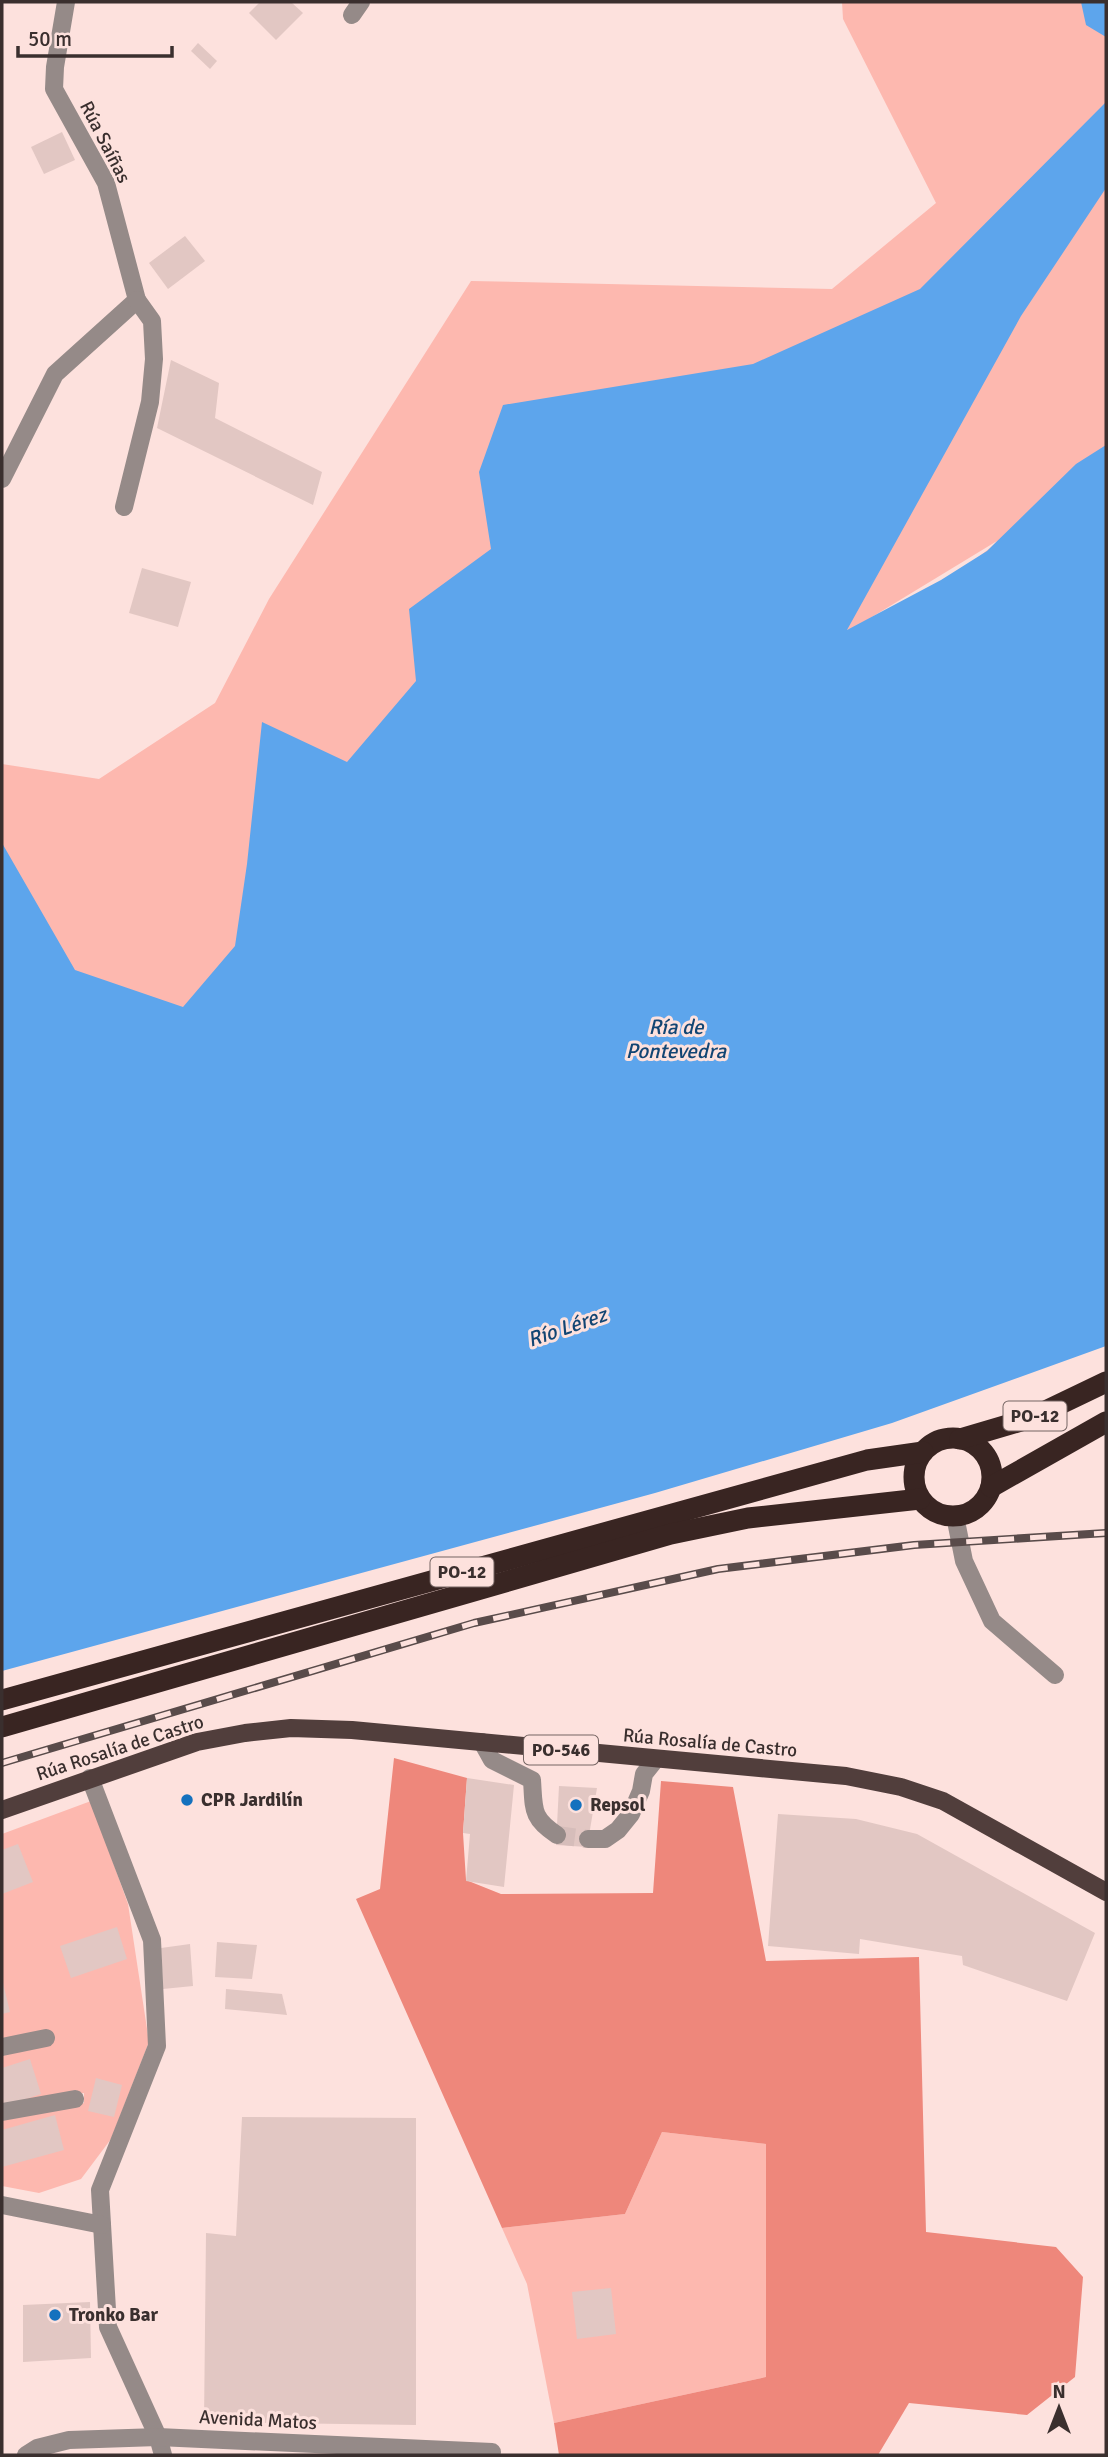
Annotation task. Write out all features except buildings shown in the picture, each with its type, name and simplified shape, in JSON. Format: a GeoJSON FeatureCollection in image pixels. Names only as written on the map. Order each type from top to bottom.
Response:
{"type":"FeatureCollection","features":[{"type":"Feature","properties":{"kind":"highway","name":"PO-12"},"geometry":{"type":"LineString","coordinates":[[960,1439],[1031,1418],[1106,1382]]}},
{"type":"Feature","properties":{"kind":"highway","name":"PO-12"},"geometry":{"type":"LineString","coordinates":[[991,1487],[1106,1422]]}},
{"type":"Feature","properties":{"kind":"highway"},"geometry":{"type":"LineString","coordinates":[[960,1439],[972,1443],[982,1451],[992,1474],[991,1487],[978,1507],[967,1514],[942,1515],[930,1509],[920,1499],[915,1488],[916,1463],[923,1452],[940,1440],[960,1439]]}},
{"type":"Feature","properties":{"kind":"highway","name":"PO-12"},"geometry":{"type":"LineString","coordinates":[[2,1700],[867,1460],[923,1452]]}},
{"type":"Feature","properties":{"kind":"highway","name":"PO-12"},"geometry":{"type":"LineString","coordinates":[[2,1727],[671,1534],[770,1515],[920,1499]]}},
{"type":"Feature","properties":{"kind":"main road","name":"Rúa Rosalía de Castro"},"geometry":{"type":"LineString","coordinates":[[2,1810],[197,1742],[291,1728],[352,1730],[846,1776],[901,1787],[943,1801],[1106,1892]]}},
{"type":"Feature","properties":{"kind":"street","name":"Rúa Saíñas"},"geometry":{"type":"LineString","coordinates":[[66,2],[54,89],[106,183],[137,300],[152,321],[154,359],[150,402],[124,507]]}},
{"type":"Feature","properties":{"kind":"street"},"geometry":{"type":"LineString","coordinates":[[2,479],[55,374],[137,300]]}},
{"type":"Feature","properties":{"kind":"street"},"geometry":{"type":"LineString","coordinates":[[955,1516],[964,1561],[992,1621],[1055,1675]]}},
{"type":"Feature","properties":{"kind":"street"},"geometry":{"type":"LineString","coordinates":[[482,1742],[492,1760],[532,1780],[534,1809],[541,1825],[557,1835]]}},
{"type":"Feature","properties":{"kind":"street"},"geometry":{"type":"LineString","coordinates":[[588,1839],[605,1839],[618,1830],[631,1814],[641,1791],[644,1774],[656,1759]]}},
{"type":"Feature","properties":{"kind":"street"},"geometry":{"type":"LineString","coordinates":[[90,1778],[152,1940],[158,2046],[100,2190],[108,2327],[159,2437],[163,2455]]}},
{"type":"Feature","properties":{"kind":"street"},"geometry":{"type":"LineString","coordinates":[[2,2047],[46,2038]]}},
{"type":"Feature","properties":{"kind":"street"},"geometry":{"type":"LineString","coordinates":[[2,2112],[75,2099]]}},
{"type":"Feature","properties":{"kind":"street"},"geometry":{"type":"LineString","coordinates":[[2,2205],[102,2225]]}},
{"type":"Feature","properties":{"kind":"street","name":"Avenida Matos"},"geometry":{"type":"LineString","coordinates":[[26,2455],[37,2448],[69,2440],[159,2437],[492,2452]]}},
{"type":"Feature","properties":{"kind":"shaded area"},"geometry":{"type":"Polygon","coordinates":[[[842,2],[1106,2],[1106,844],[2,1347],[2,764],[99,779],[215,703],[269,599],[471,281],[832,289],[936,203],[843,19],[842,2]],[[997,541],[867,620],[936,584],[997,541]]]}},
{"type":"Feature","properties":{"kind":"shaded area"},"geometry":{"type":"Polygon","coordinates":[[[394,1758],[467,1778],[463,1833],[466,1880],[501,1894],[653,1893],[661,1781],[733,1787],[766,1961],[919,1957],[926,2232],[1056,2247],[1083,2277],[1075,2377],[1027,2415],[909,2403],[878,2455],[559,2455],[554,2423],[766,2377],[766,2144],[662,2132],[625,2214],[502,2228],[356,1899],[380,1889],[394,1758]]]}},
{"type":"Feature","properties":{"kind":"shaded area"},"geometry":{"type":"Polygon","coordinates":[[[91,1801],[128,1904],[149,2042],[111,2139],[81,2179],[39,2193],[2,2186],[2,2120],[84,2103],[84,2093],[2,2108],[2,1834],[91,1801]]]}},
{"type":"Feature","properties":{"kind":"shaded area"},"geometry":{"type":"Polygon","coordinates":[[[662,2132],[766,2144],[766,2377],[554,2423],[527,2284],[502,2228],[625,2214],[662,2132]]]}},
{"type":"Feature","properties":{"kind":"water"},"geometry":{"type":"Polygon","coordinates":[[[1081,2],[1106,2],[1106,37],[1086,25],[1081,2]]]}},
{"type":"Feature","properties":{"kind":"water","name":"Ría de Pontevedra"},"geometry":{"type":"Polygon","coordinates":[[[1106,102],[1106,188],[1021,316],[847,630],[941,580],[987,551],[1076,464],[1106,445],[1106,1346],[892,1423],[655,1493],[2,1671],[2,843],[75,970],[183,1007],[235,946],[247,864],[262,722],[347,762],[416,681],[409,609],[491,549],[479,472],[503,405],[753,364],[920,289],[1106,102]]]}},
{"type":"Feature","properties":{"kind":"tunnel"},"geometry":{"type":"LineString","coordinates":[[557,1835],[588,1839]]}},
{"type":"Feature","properties":{"kind":"railway"},"geometry":{"type":"LineString","coordinates":[[2,1763],[474,1623],[718,1569],[914,1545],[1106,1533]]}},
{"type":"Feature","properties":{"kind":"place","name":"CPR Jardilín"},"geometry":{"type":"Point","coordinates":[187,1800]}},
{"type":"Feature","properties":{"kind":"place","name":"Repsol"},"geometry":{"type":"Point","coordinates":[576,1805]}},
{"type":"Feature","properties":{"kind":"place","name":"Tronko Bar"},"geometry":{"type":"Point","coordinates":[55,2315]}},
{"type":"Feature","properties":{"kind":"water label","name":"Río Lérez"},"geometry":{"type":"Point","coordinates":[567,1327]}}]}
